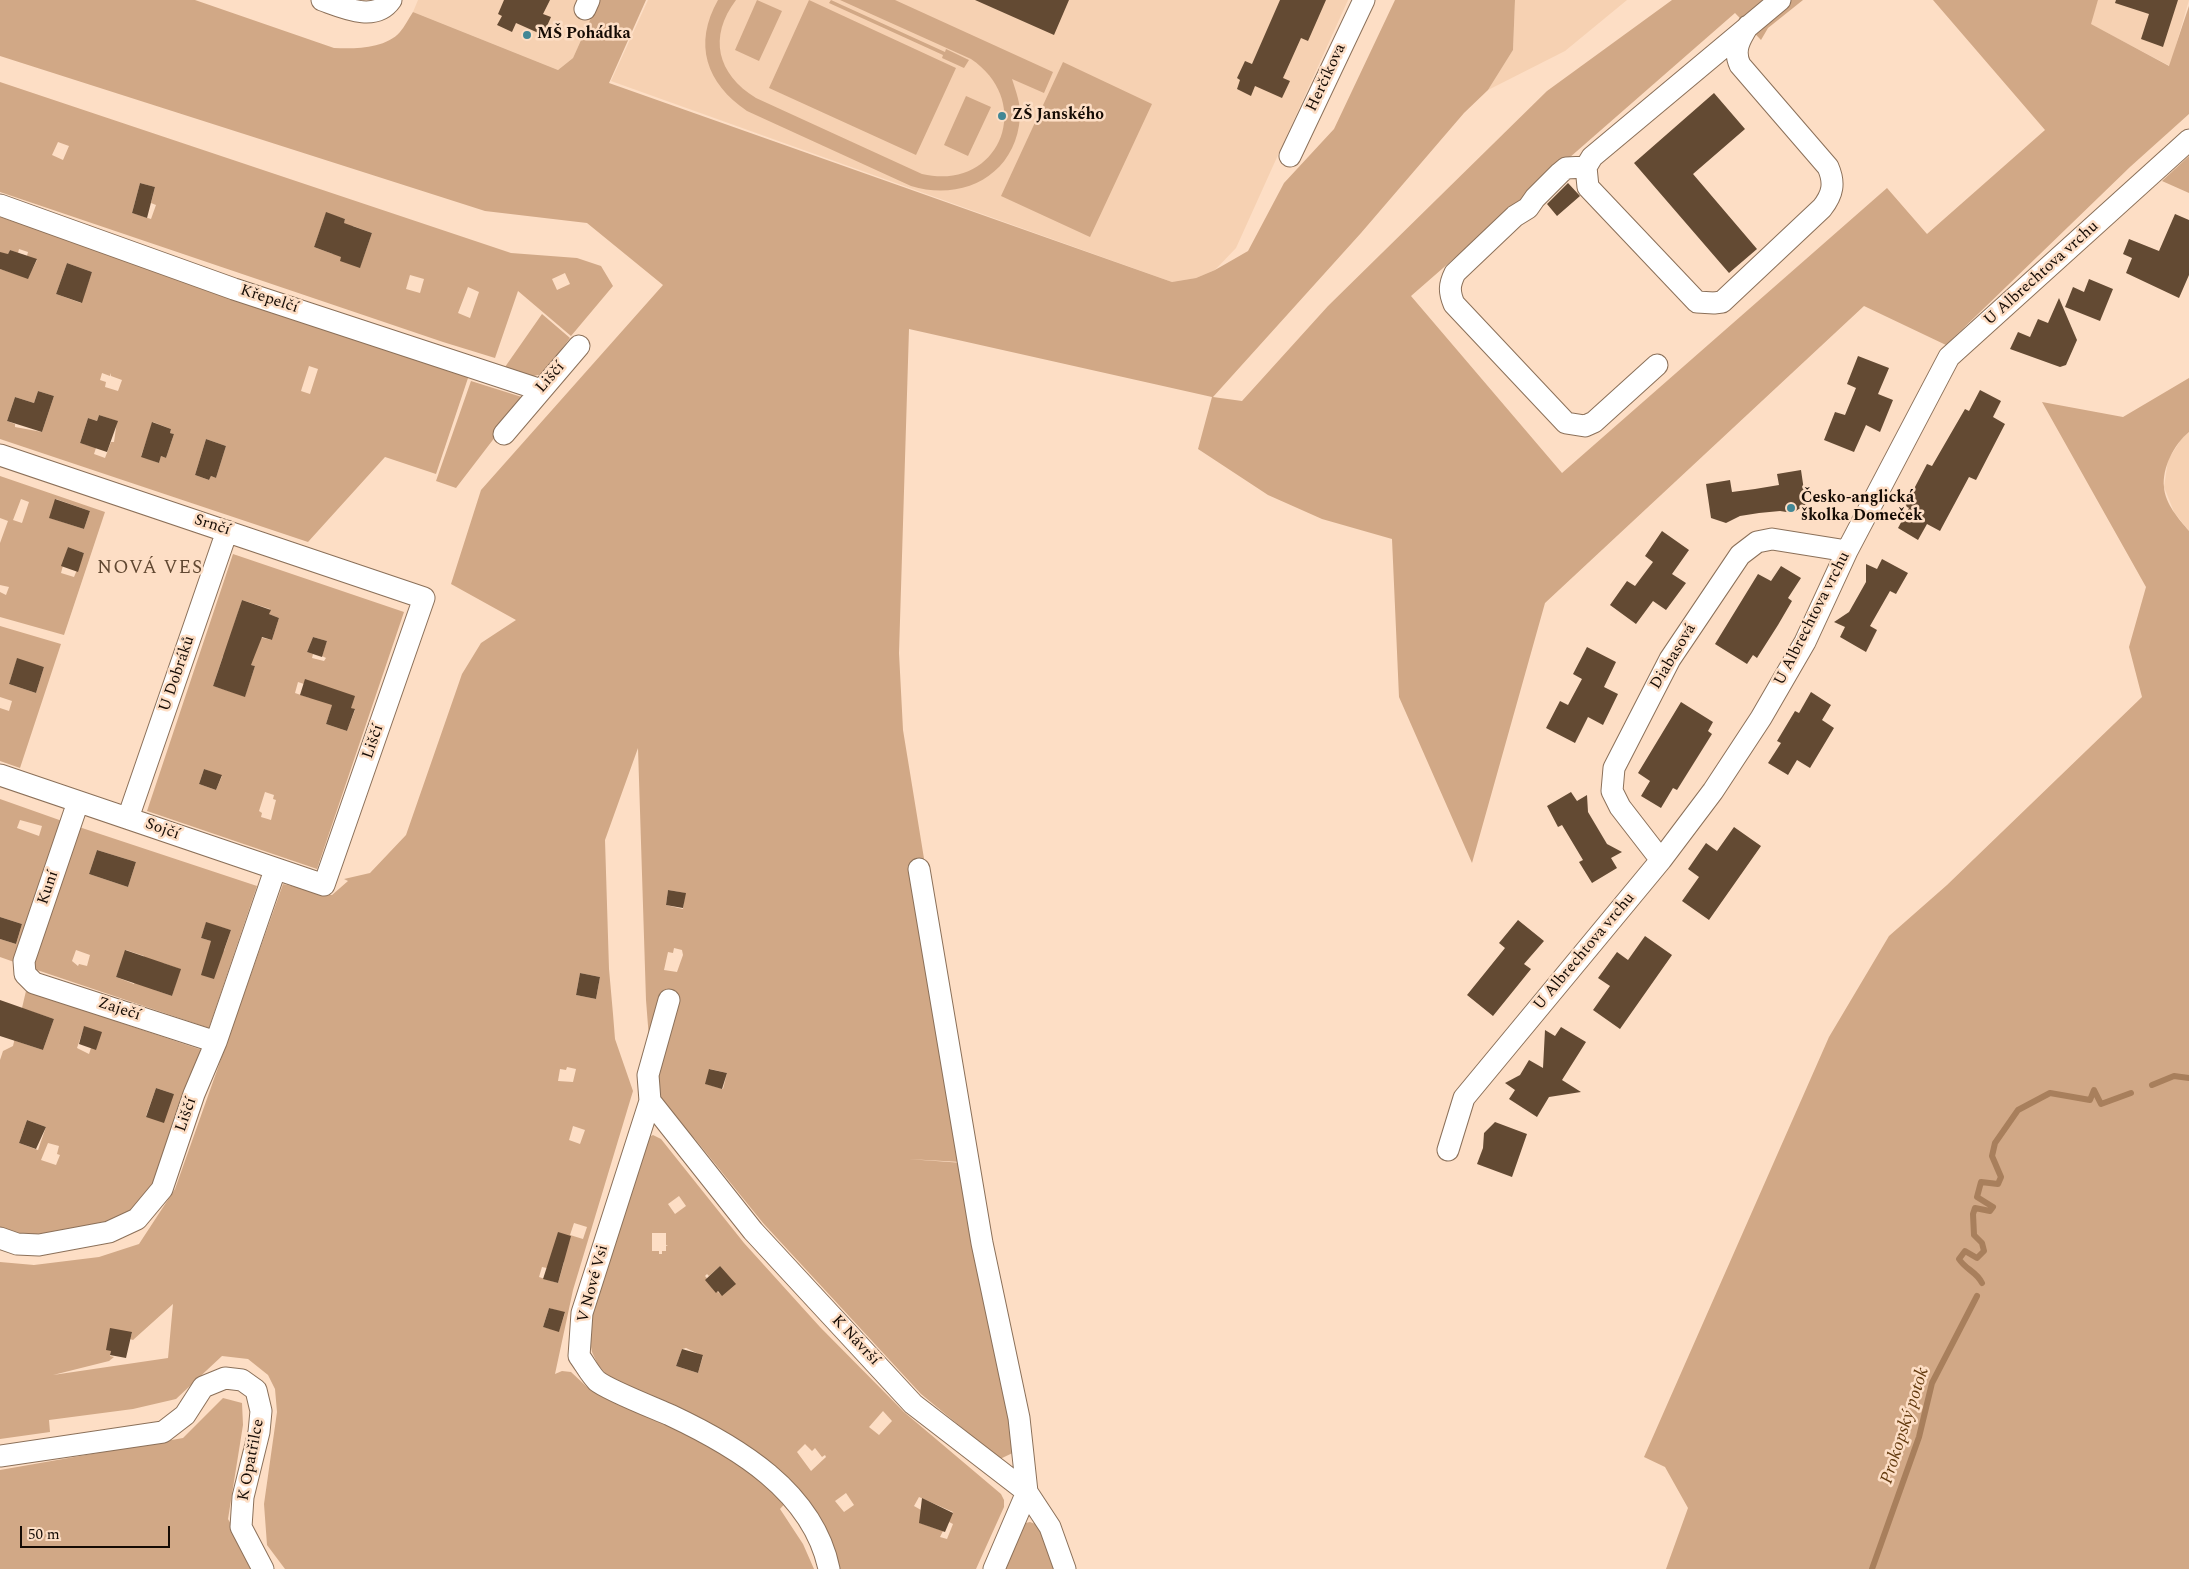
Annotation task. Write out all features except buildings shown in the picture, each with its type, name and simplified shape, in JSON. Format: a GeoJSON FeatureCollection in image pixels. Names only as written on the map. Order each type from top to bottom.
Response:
{"type":"FeatureCollection","features":[{"type":"Feature","properties":{"kind":"street"},"geometry":{"type":"LineString","coordinates":[[322,0],[352,11],[374,11],[391,0]]}},
{"type":"Feature","properties":{"kind":"street","name":"Herčíkova"},"geometry":{"type":"LineString","coordinates":[[1290,156],[1364,0]]}},
{"type":"Feature","properties":{"kind":"street"},"geometry":{"type":"LineString","coordinates":[[1748,26],[1737,49],[1740,65],[1828,167],[1833,178],[1833,188],[1829,199],[1822,208],[1722,302],[1714,304],[1697,302],[1689,296],[1588,187],[1586,167],[1592,157],[1748,26],[1780,0]]}},
{"type":"Feature","properties":{"kind":"street","name":"U Albrechtova vrchu"},"geometry":{"type":"LineString","coordinates":[[1448,1150],[1464,1098],[1660,860],[1713,791],[1761,718],[1805,642],[1847,551],[1950,357],[2189,140]]}},
{"type":"Feature","properties":{"kind":"street"},"geometry":{"type":"LineString","coordinates":[[1586,167],[1566,168],[1560,173],[1535,198],[1528,208],[1515,216],[1455,273],[1450,282],[1449,293],[1454,304],[1566,423],[1585,426],[1594,422],[1657,365]]}},
{"type":"Feature","properties":{"kind":"street","name":"Křepelčí"},"geometry":{"type":"LineString","coordinates":[[0,205],[234,289],[541,390]]}},
{"type":"Feature","properties":{"kind":"street","name":"Liščí"},"geometry":{"type":"LineString","coordinates":[[504,434],[579,346]]}},
{"type":"Feature","properties":{"kind":"street","name":"Srnčí"},"geometry":{"type":"LineString","coordinates":[[0,455],[424,598]]}},
{"type":"Feature","properties":{"kind":"street","name":"U Dobráků"},"geometry":{"type":"LineString","coordinates":[[128,818],[227,531]]}},
{"type":"Feature","properties":{"kind":"street","name":"Diabasová"},"geometry":{"type":"LineString","coordinates":[[1660,860],[1620,806],[1612,791],[1614,768],[1670,659],[1740,555],[1757,542],[1772,539],[1847,551]]}},
{"type":"Feature","properties":{"kind":"street","name":"Liščí"},"geometry":{"type":"LineString","coordinates":[[324,885],[424,598]]}},
{"type":"Feature","properties":{"kind":"street","name":"Sojčí"},"geometry":{"type":"LineString","coordinates":[[0,775],[275,870],[324,885]]}},
{"type":"Feature","properties":{"kind":"street","name":"Kuní"},"geometry":{"type":"LineString","coordinates":[[25,974],[24,961],[78,802]]}},
{"type":"Feature","properties":{"kind":"street","name":"Liščí"},"geometry":{"type":"LineString","coordinates":[[0,1238],[17,1244],[39,1245],[109,1232],[137,1219],[162,1189],[194,1094],[216,1042],[275,870]]}},
{"type":"Feature","properties":{"kind":"street"},"geometry":{"type":"LineString","coordinates":[[919,870],[982,1243],[1019,1418],[1026,1492],[994,1569]]}},
{"type":"Feature","properties":{"kind":"street","name":"Zaječí"},"geometry":{"type":"LineString","coordinates":[[25,974],[34,982],[216,1042]]}},
{"type":"Feature","properties":{"kind":"street","name":"V Nové Vsi"},"geometry":{"type":"LineString","coordinates":[[669,1000],[648,1075],[650,1101],[582,1314],[579,1356],[598,1381],[702,1430],[744,1455],[782,1487],[810,1522],[827,1556],[829,1569]]}},
{"type":"Feature","properties":{"kind":"street","name":"K Návrší"},"geometry":{"type":"LineString","coordinates":[[650,1101],[752,1231],[913,1404],[1026,1492],[1050,1527],[1065,1569]]}},
{"type":"Feature","properties":{"kind":"street","name":"K Opatřilce"},"geometry":{"type":"LineString","coordinates":[[0,1456],[163,1432],[185,1415],[203,1387],[225,1378],[242,1380],[256,1390],[261,1411],[259,1432],[243,1497],[241,1528],[263,1569]]}},
{"type":"Feature","properties":{"kind":"shaded area"},"geometry":{"type":"Polygon","coordinates":[[[0,0],[195,0],[334,48],[369,47],[386,42],[400,32],[413,12],[558,70],[573,58],[599,0],[646,0],[609,83],[1172,282],[1196,278],[1215,270],[1248,251],[1284,183],[1334,129],[1395,0],[1515,0],[1513,50],[1488,90],[1464,113],[1361,233],[1213,397],[1242,401],[1328,306],[1547,91],[1672,0],[1803,0],[1768,28],[1761,40],[1735,13],[1411,296],[1562,473],[1887,188],[1927,234],[2045,130],[1933,0],[2098,0],[2091,24],[2169,66],[2189,6],[2189,114],[2130,167],[1946,345],[1864,306],[1545,603],[1472,863],[1399,697],[1392,539],[1322,519],[1268,495],[1198,449],[1212,397],[909,329],[899,653],[903,730],[928,883],[961,1162],[908,1159],[963,1163],[1023,1448],[1000,1459],[921,1394],[763,1223],[695,1139],[654,1103],[646,1000],[638,748],[605,840],[609,969],[615,1039],[633,1091],[573,1290],[555,1374],[562,1371],[571,1372],[587,1387],[700,1433],[788,1500],[780,1509],[803,1544],[814,1569],[285,1569],[267,1545],[264,1504],[277,1412],[275,1389],[268,1375],[248,1359],[222,1356],[176,1399],[133,1409],[49,1420],[50,1432],[0,1439],[0,1262],[34,1265],[99,1257],[139,1244],[175,1189],[283,884],[332,895],[348,881],[344,879],[370,873],[406,835],[462,674],[481,643],[516,620],[451,584],[481,490],[663,285],[587,223],[485,211],[0,56],[0,0]],[[668,890],[666,905],[683,909],[685,893],[668,890]],[[674,948],[673,953],[668,952],[664,970],[677,972],[683,955],[682,950],[674,948]],[[580,973],[576,995],[596,999],[600,977],[580,973]],[[567,1067],[566,1070],[560,1069],[558,1081],[573,1082],[576,1069],[567,1067]],[[710,1069],[706,1084],[723,1089],[727,1073],[710,1069]],[[573,1126],[569,1140],[580,1144],[585,1130],[573,1126]],[[574,1223],[570,1235],[583,1239],[587,1227],[574,1223]],[[564,1262],[547,1268],[542,1267],[539,1277],[558,1283],[564,1262]],[[173,1304],[133,1340],[130,1339],[132,1333],[111,1351],[110,1356],[114,1357],[109,1361],[53,1375],[168,1358],[173,1304]],[[549,1308],[543,1327],[559,1331],[565,1313],[549,1308]]]}},
{"type":"Feature","properties":{"kind":"shaded area","name":"MŠ Pohádka"},"geometry":{"type":"Polygon","coordinates":[[[418,0],[599,0],[573,58],[558,70],[413,12],[418,0]]]}},
{"type":"Feature","properties":{"kind":"shaded area","name":"ZŠ Janského"},"geometry":{"type":"Polygon","coordinates":[[[648,0],[1348,0],[1236,248],[1215,270],[1196,278],[1172,282],[611,81],[648,0]]]}},
{"type":"Feature","properties":{"kind":"shaded area"},"geometry":{"type":"Polygon","coordinates":[[[718,0],[736,0],[727,14],[722,28],[721,54],[732,78],[743,88],[756,98],[922,174],[949,176],[971,170],[988,157],[1000,140],[1004,119],[1002,98],[991,77],[971,59],[840,0],[895,0],[1053,72],[1044,93],[1012,79],[1019,103],[1020,117],[1016,137],[1009,154],[997,169],[984,179],[967,186],[949,190],[930,190],[911,186],[747,111],[733,100],[713,75],[705,47],[710,16],[718,0]]]}},
{"type":"Feature","properties":{"kind":"shaded area"},"geometry":{"type":"Polygon","coordinates":[[[757,0],[782,11],[759,61],[735,50],[757,0]]]}},
{"type":"Feature","properties":{"kind":"shaded area"},"geometry":{"type":"Polygon","coordinates":[[[809,0],[956,68],[916,155],[769,88],[809,0]]]}},
{"type":"Feature","properties":{"kind":"shaded area"},"geometry":{"type":"Polygon","coordinates":[[[831,0],[945,52],[946,49],[969,60],[964,68],[942,58],[943,55],[829,3],[831,0]]]}},
{"type":"Feature","properties":{"kind":"shaded area"},"geometry":{"type":"Polygon","coordinates":[[[1515,0],[1627,0],[1565,51],[1488,90],[1513,50],[1515,0]]]}},
{"type":"Feature","properties":{"kind":"shaded area"},"geometry":{"type":"Polygon","coordinates":[[[2098,0],[2189,0],[2170,66],[2090,24],[2098,0]]]}},
{"type":"Feature","properties":{"kind":"shaded area"},"geometry":{"type":"Polygon","coordinates":[[[1063,62],[1152,104],[1090,237],[1001,196],[1063,62]]]}},
{"type":"Feature","properties":{"kind":"shaded area"},"geometry":{"type":"Polygon","coordinates":[[[0,82],[511,253],[577,258],[601,266],[613,286],[571,336],[518,291],[495,358],[0,192],[0,82]],[[58,142],[52,155],[63,160],[69,146],[58,142]],[[140,183],[132,213],[151,219],[156,205],[151,203],[155,187],[140,183]],[[326,213],[314,247],[333,254],[344,250],[360,267],[372,233],[353,226],[349,237],[340,234],[345,219],[326,213]],[[565,273],[552,279],[557,290],[570,284],[565,273]],[[410,275],[406,289],[420,293],[424,279],[410,275]],[[468,287],[458,313],[470,318],[479,292],[468,287]]]}},
{"type":"Feature","properties":{"kind":"shaded area"},"geometry":{"type":"Polygon","coordinates":[[[966,96],[991,107],[968,156],[944,145],[966,96]]]}},
{"type":"Feature","properties":{"kind":"shaded area"},"geometry":{"type":"Polygon","coordinates":[[[2189,156],[2189,193],[2162,181],[2189,156]]]}},
{"type":"Feature","properties":{"kind":"shaded area"},"geometry":{"type":"Polygon","coordinates":[[[0,217],[469,375],[436,474],[385,457],[308,542],[0,439],[0,269],[28,278],[37,260],[27,256],[28,252],[19,249],[18,253],[10,250],[8,254],[0,253],[0,217]],[[67,263],[56,294],[81,303],[92,272],[67,263]],[[309,366],[301,391],[310,394],[318,369],[309,366]],[[102,373],[100,380],[106,382],[105,387],[118,391],[122,380],[111,376],[111,373],[110,376],[102,373]],[[38,391],[34,403],[15,397],[7,421],[15,424],[15,427],[42,432],[54,396],[38,391]],[[99,415],[97,421],[88,418],[80,443],[90,446],[97,445],[94,454],[105,458],[111,442],[114,442],[117,421],[99,415]],[[153,422],[141,456],[159,463],[161,456],[166,458],[174,434],[170,433],[171,429],[153,422]],[[206,439],[195,475],[209,480],[211,476],[216,478],[226,446],[206,439]]]}},
{"type":"Feature","properties":{"kind":"shaded area"},"geometry":{"type":"Polygon","coordinates":[[[542,314],[570,338],[543,374],[529,377],[505,367],[542,314]]]}},
{"type":"Feature","properties":{"kind":"shaded area"},"geometry":{"type":"Polygon","coordinates":[[[2189,378],[2189,432],[2178,443],[2170,457],[2165,472],[2164,487],[2170,505],[2189,531],[2189,1569],[1666,1569],[1688,1508],[1665,1467],[1644,1457],[1829,1037],[1889,936],[1947,885],[2142,697],[2129,647],[2146,587],[2042,402],[2123,417],[2189,378]]]}},
{"type":"Feature","properties":{"kind":"shaded area"},"geometry":{"type":"Polygon","coordinates":[[[471,381],[525,398],[456,488],[436,481],[471,381]]]}},
{"type":"Feature","properties":{"kind":"shaded area"},"geometry":{"type":"Polygon","coordinates":[[[2189,432],[2189,531],[2174,512],[2164,487],[2168,460],[2182,438],[2189,432]]]}},
{"type":"Feature","properties":{"kind":"shaded area"},"geometry":{"type":"Polygon","coordinates":[[[0,476],[105,512],[64,635],[0,617],[0,592],[6,595],[9,587],[0,585],[0,543],[8,521],[0,518],[0,476]],[[21,499],[13,520],[22,523],[29,502],[21,499]],[[56,499],[50,518],[84,529],[90,511],[56,499]],[[68,547],[61,573],[74,577],[84,553],[68,547]]]}},
{"type":"Feature","properties":{"kind":"shaded area"},"geometry":{"type":"Polygon","coordinates":[[[233,554],[404,612],[317,869],[147,811],[233,554]],[[242,600],[232,631],[272,640],[279,618],[269,614],[270,609],[242,600]],[[313,637],[307,652],[313,654],[312,658],[324,661],[326,658],[322,656],[327,641],[313,637]],[[223,656],[213,686],[245,696],[255,666],[223,656]],[[298,682],[295,693],[310,698],[313,687],[298,682]],[[337,690],[326,724],[347,731],[355,710],[351,708],[337,690]],[[204,769],[199,784],[216,790],[222,776],[204,769]],[[265,792],[259,811],[262,813],[261,817],[271,820],[276,800],[273,799],[274,795],[265,792]]]}},
{"type":"Feature","properties":{"kind":"shaded area"},"geometry":{"type":"Polygon","coordinates":[[[0,626],[61,644],[20,768],[0,761],[0,708],[9,711],[12,701],[0,697],[0,626]],[[17,659],[9,684],[36,693],[44,667],[17,659]]]}},
{"type":"Feature","properties":{"kind":"shaded area"},"geometry":{"type":"Polygon","coordinates":[[[0,799],[65,822],[17,963],[0,957],[0,939],[16,944],[22,924],[0,917],[0,799]],[[20,820],[17,828],[39,836],[42,826],[20,820]]]}},
{"type":"Feature","properties":{"kind":"shaded area"},"geometry":{"type":"Polygon","coordinates":[[[79,827],[257,886],[209,1028],[31,968],[79,827]],[[97,850],[89,874],[128,887],[136,862],[97,850]],[[206,923],[201,938],[211,941],[224,951],[231,930],[206,923]],[[76,950],[72,961],[78,966],[79,964],[87,966],[90,955],[76,950]],[[126,950],[116,977],[134,984],[144,956],[126,950]],[[163,963],[155,990],[172,996],[180,969],[163,963]]]}},
{"type":"Feature","properties":{"kind":"shaded area"},"geometry":{"type":"Polygon","coordinates":[[[26,991],[202,1050],[158,1178],[139,1208],[97,1227],[19,1236],[0,1230],[0,1060],[3,1051],[13,1046],[26,991]],[[27,1010],[16,1041],[43,1050],[54,1019],[27,1010]],[[84,1027],[77,1048],[89,1054],[91,1048],[84,1027]],[[156,1088],[146,1117],[174,1094],[156,1088]],[[27,1120],[19,1143],[38,1150],[46,1127],[27,1120]],[[48,1143],[41,1160],[56,1165],[60,1155],[57,1154],[59,1146],[48,1143]]]}},
{"type":"Feature","properties":{"kind":"shaded area"},"geometry":{"type":"Polygon","coordinates":[[[653,1135],[661,1139],[744,1243],[820,1327],[904,1412],[1001,1494],[1004,1500],[1004,1507],[976,1569],[838,1569],[811,1513],[609,1377],[598,1365],[592,1352],[589,1337],[595,1300],[647,1138],[653,1135]],[[679,1196],[668,1204],[675,1214],[686,1206],[679,1196]],[[652,1233],[652,1251],[659,1251],[659,1254],[662,1254],[662,1251],[666,1251],[666,1246],[668,1246],[666,1245],[666,1233],[652,1233]],[[720,1266],[709,1276],[707,1274],[705,1276],[714,1286],[712,1288],[722,1295],[720,1266]],[[686,1348],[682,1349],[676,1366],[698,1373],[703,1356],[686,1348]],[[883,1411],[869,1427],[879,1435],[892,1421],[883,1411]],[[805,1444],[797,1452],[811,1471],[826,1457],[825,1455],[822,1457],[815,1448],[812,1451],[805,1444]],[[846,1493],[835,1501],[844,1512],[854,1505],[846,1493]],[[919,1497],[914,1506],[921,1510],[920,1523],[943,1531],[940,1537],[947,1539],[953,1524],[947,1521],[953,1512],[919,1497]]]}},
{"type":"Feature","properties":{"kind":"shaded area"},"geometry":{"type":"Polygon","coordinates":[[[223,1398],[242,1403],[243,1425],[228,1519],[256,1569],[0,1569],[0,1470],[183,1438],[223,1398]]]}},
{"type":"Feature","properties":{"kind":"shaded area"},"geometry":{"type":"Polygon","coordinates":[[[1030,1522],[1038,1525],[1057,1569],[999,1569],[1021,1524],[1030,1522]]]}},
{"type":"Feature","properties":{"kind":"waterway","name":"Prokopský potok"},"geometry":{"type":"LineString","coordinates":[[2152,1085],[2174,1076],[2189,1078]]}},
{"type":"Feature","properties":{"kind":"waterway","name":"Prokopský potok"},"geometry":{"type":"LineString","coordinates":[[1982,1283],[1959,1259],[1965,1251],[1977,1258],[1984,1251],[1982,1243],[1974,1235],[1973,1214],[1975,1208],[1990,1211],[1993,1207],[1977,1197],[1981,1182],[1998,1184],[2001,1177],[1992,1156],[1995,1143],[2018,1110],[2050,1093],[2090,1100],[2094,1090],[2101,1104],[2131,1093]]}},
{"type":"Feature","properties":{"kind":"waterway","name":"Prokopský potok"},"geometry":{"type":"LineString","coordinates":[[1872,1569],[1919,1437],[1932,1383],[1977,1296]]}},
{"type":"Feature","properties":{"kind":"place","name":"MŠ Pohádka"},"geometry":{"type":"Point","coordinates":[527,35]}},
{"type":"Feature","properties":{"kind":"place","name":"ZŠ Janského"},"geometry":{"type":"Point","coordinates":[1002,116]}},
{"type":"Feature","properties":{"kind":"place","name":"Česko-anglická školka Domeček"},"geometry":{"type":"Point","coordinates":[1791,508]}},
{"type":"Feature","properties":{"kind":"district","name":"NOVÁ VES"},"geometry":{"type":"Point","coordinates":[150,569]}}]}
